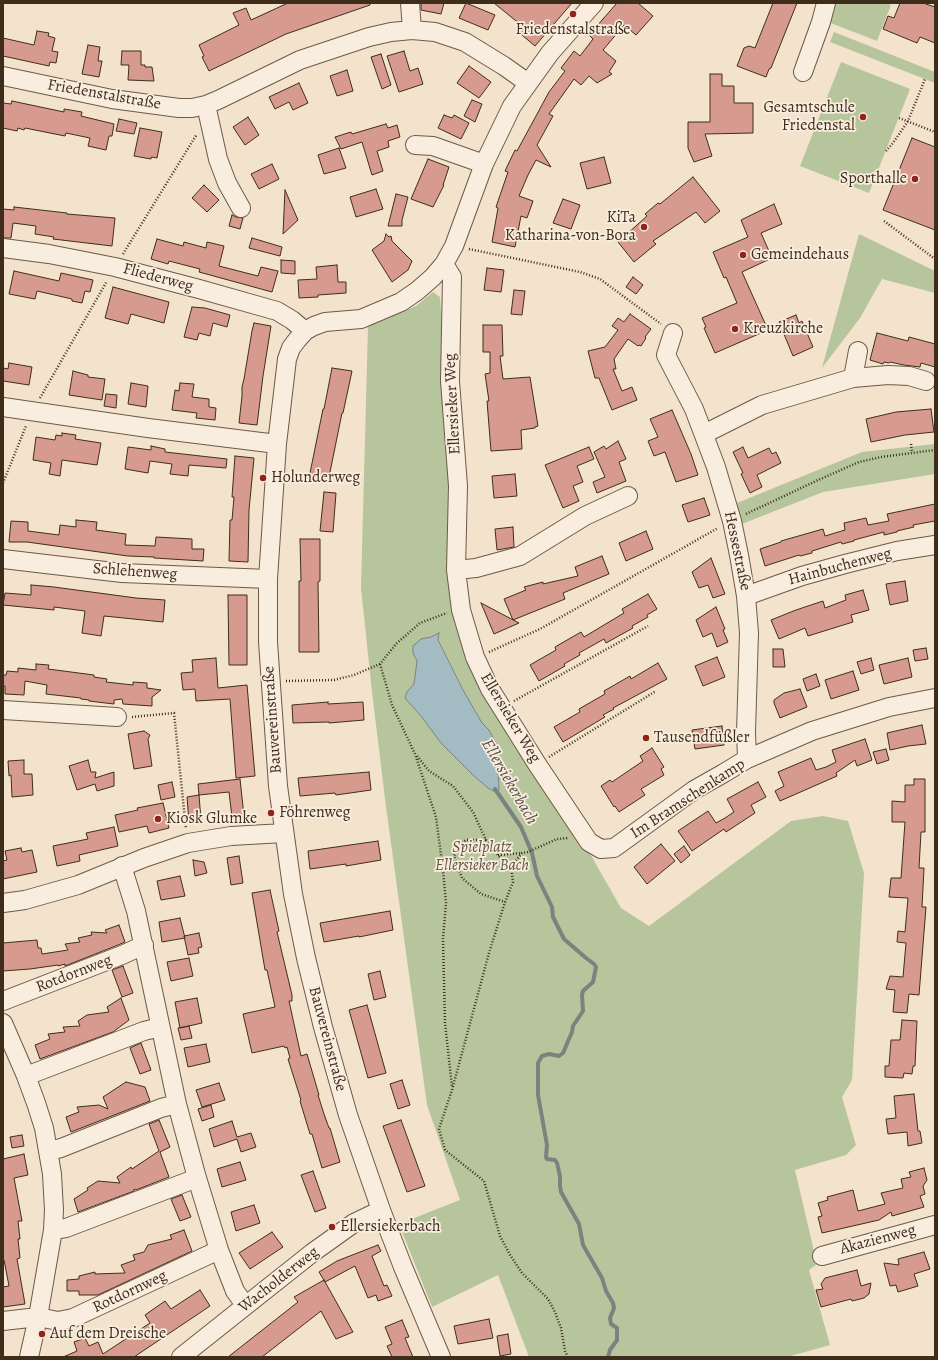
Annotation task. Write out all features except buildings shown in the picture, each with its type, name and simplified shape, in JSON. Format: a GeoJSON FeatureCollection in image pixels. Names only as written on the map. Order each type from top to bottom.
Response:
{"type":"FeatureCollection","features":[{"type":"Feature","properties":{"kind":"street"},"geometry":{"type":"LineString","coordinates":[[410,3],[412,30]]}},
{"type":"Feature","properties":{"kind":"street","name":"Bauvereinstraße"},"geometry":{"type":"LineString","coordinates":[[440,1357],[403,1268],[348,1115],[306,958],[293,894],[278,786],[268,642],[268,579],[277,444],[288,359],[291,348],[305,331],[314,326],[325,322],[361,319],[402,302],[433,277],[444,264],[454,246],[484,164],[512,106],[550,53],[594,3]]}},
{"type":"Feature","properties":{"kind":"street"},"geometry":{"type":"LineString","coordinates":[[803,72],[821,22],[826,3]]}},
{"type":"Feature","properties":{"kind":"street","name":"Friedenstalstraße"},"geometry":{"type":"LineString","coordinates":[[3,76],[112,99],[179,108],[192,108],[206,105],[300,60],[369,37],[391,32],[412,30],[435,32],[464,42],[504,66],[528,83]]}},
{"type":"Feature","properties":{"kind":"street"},"geometry":{"type":"LineString","coordinates":[[206,105],[218,158],[228,183],[241,208]]}},
{"type":"Feature","properties":{"kind":"street"},"geometry":{"type":"LineString","coordinates":[[415,144],[433,146],[484,164]]}},
{"type":"Feature","properties":{"kind":"street","name":"Fliederweg"},"geometry":{"type":"LineString","coordinates":[[3,248],[50,254],[115,267],[277,312],[292,320],[305,331]]}},
{"type":"Feature","properties":{"kind":"street","name":"Ellersieker Weg"},"geometry":{"type":"LineString","coordinates":[[444,264],[452,277],[450,381],[458,486],[456,570],[461,610],[475,657],[501,708],[585,837],[589,842],[600,849]]}},
{"type":"Feature","properties":{"kind":"street","name":"Hessestraße"},"geometry":{"type":"LineString","coordinates":[[673,333],[666,355],[691,403],[716,467],[732,521],[746,596],[749,633],[746,732],[747,759]]}},
{"type":"Feature","properties":{"kind":"street"},"geometry":{"type":"LineString","coordinates":[[852,378],[858,351]]}},
{"type":"Feature","properties":{"kind":"street"},"geometry":{"type":"LineString","coordinates":[[704,434],[762,405],[852,378],[888,375],[909,376],[926,381]]}},
{"type":"Feature","properties":{"kind":"street"},"geometry":{"type":"LineString","coordinates":[[3,407],[148,428],[277,444]]}},
{"type":"Feature","properties":{"kind":"street"},"geometry":{"type":"LineString","coordinates":[[456,570],[476,568],[520,556],[585,516],[628,496]]}},
{"type":"Feature","properties":{"kind":"street","name":"Hainbuchenweg"},"geometry":{"type":"LineString","coordinates":[[746,596],[802,576],[845,564],[897,551],[935,545]]}},
{"type":"Feature","properties":{"kind":"street","name":"Schlehenweg"},"geometry":{"type":"LineString","coordinates":[[3,559],[122,573],[268,579]]}},
{"type":"Feature","properties":{"kind":"street","name":"Im Bramschenkamp"},"geometry":{"type":"LineString","coordinates":[[600,849],[614,848],[694,790],[747,759],[812,731],[889,707],[935,698]]}},
{"type":"Feature","properties":{"kind":"street"},"geometry":{"type":"LineString","coordinates":[[3,710],[116,717]]}},
{"type":"Feature","properties":{"kind":"street"},"geometry":{"type":"LineString","coordinates":[[3,903],[25,900],[78,885],[122,866],[188,844],[231,836],[284,833]]}},
{"type":"Feature","properties":{"kind":"street"},"geometry":{"type":"LineString","coordinates":[[122,866],[136,911],[177,1104],[197,1178],[219,1250],[235,1291],[245,1305]]}},
{"type":"Feature","properties":{"kind":"street","name":"Rotdornweg"},"geometry":{"type":"LineString","coordinates":[[3,1001],[144,945]]}},
{"type":"Feature","properties":{"kind":"street"},"geometry":{"type":"LineString","coordinates":[[4,1027],[26,1076],[36,1103],[44,1128],[52,1174],[54,1210],[53,1230],[38,1317],[29,1357]]}},
{"type":"Feature","properties":{"kind":"street"},"geometry":{"type":"LineString","coordinates":[[26,1076],[144,1031],[160,1027]]}},
{"type":"Feature","properties":{"kind":"street"},"geometry":{"type":"LineString","coordinates":[[49,1151],[61,1148],[161,1108],[177,1104]]}},
{"type":"Feature","properties":{"kind":"street"},"geometry":{"type":"LineString","coordinates":[[53,1230],[66,1228],[197,1178]]}},
{"type":"Feature","properties":{"kind":"street","name":"Wacholderweg"},"geometry":{"type":"LineString","coordinates":[[181,1357],[245,1305],[354,1223],[381,1210]]}},
{"type":"Feature","properties":{"kind":"street","name":"Akazienweg"},"geometry":{"type":"LineString","coordinates":[[822,1256],[935,1225]]}},
{"type":"Feature","properties":{"kind":"street","name":"Rotdornweg"},"geometry":{"type":"LineString","coordinates":[[3,1320],[38,1317],[58,1321],[73,1318],[219,1250]]}},
{"type":"Feature","properties":{"kind":"path"},"geometry":{"type":"LineString","coordinates":[[886,151],[908,121],[925,79]]}},
{"type":"Feature","properties":{"kind":"path"},"geometry":{"type":"LineString","coordinates":[[3,483],[32,412],[115,267],[200,128],[206,105]]}},
{"type":"Feature","properties":{"kind":"path"},"geometry":{"type":"LineString","coordinates":[[899,118],[935,132]]}},
{"type":"Feature","properties":{"kind":"path"},"geometry":{"type":"LineString","coordinates":[[884,221],[935,259]]}},
{"type":"Feature","properties":{"kind":"path"},"geometry":{"type":"LineString","coordinates":[[454,246],[580,272],[600,280],[673,333]]}},
{"type":"Feature","properties":{"kind":"path"},"geometry":{"type":"LineString","coordinates":[[911,444],[912,453]]}},
{"type":"Feature","properties":{"kind":"path"},"geometry":{"type":"LineString","coordinates":[[475,657],[540,629],[716,529],[816,481],[859,462],[881,457],[935,450]]}},
{"type":"Feature","properties":{"kind":"path"},"geometry":{"type":"LineString","coordinates":[[271,682],[334,680],[354,675],[380,664],[396,644],[420,623],[445,613]]}},
{"type":"Feature","properties":{"kind":"path"},"geometry":{"type":"LineString","coordinates":[[501,708],[648,626]]}},
{"type":"Feature","properties":{"kind":"path"},"geometry":{"type":"LineString","coordinates":[[380,664],[392,705],[415,754],[436,817],[446,904],[444,939],[445,1023],[452,1090]]}},
{"type":"Feature","properties":{"kind":"path"},"geometry":{"type":"LineString","coordinates":[[537,764],[656,691]]}},
{"type":"Feature","properties":{"kind":"path"},"geometry":{"type":"LineString","coordinates":[[116,717],[130,718],[174,713],[188,844]]}},
{"type":"Feature","properties":{"kind":"path"},"geometry":{"type":"LineString","coordinates":[[415,754],[429,771],[453,786],[473,812],[486,840],[510,867],[513,882],[489,953],[440,1129],[445,1150],[484,1181],[500,1236],[522,1273],[548,1299],[561,1328],[565,1350],[568,1357]]}},
{"type":"Feature","properties":{"kind":"path"},"geometry":{"type":"LineString","coordinates":[[498,855],[528,852],[557,839]]}},
{"type":"Feature","properties":{"kind":"path"},"geometry":{"type":"LineString","coordinates":[[486,840],[466,840],[459,845],[454,856],[462,878],[481,894],[505,902]]}},
{"type":"Feature","properties":{"kind":"path"},"geometry":{"type":"LineString","coordinates":[[510,867],[522,853]]}},
{"type":"Feature","properties":{"kind":"green space"},"geometry":{"type":"Polygon","coordinates":[[[832,3],[886,3],[891,5],[877,41],[828,22],[832,3]]]}},
{"type":"Feature","properties":{"kind":"green space"},"geometry":{"type":"Polygon","coordinates":[[[834,32],[935,72],[935,83],[830,42],[834,32]]]}},
{"type":"Feature","properties":{"kind":"green space"},"geometry":{"type":"Polygon","coordinates":[[[841,62],[910,89],[869,193],[800,166],[841,62]]]}},
{"type":"Feature","properties":{"kind":"green space"},"geometry":{"type":"Polygon","coordinates":[[[859,234],[935,271],[935,293],[882,279],[860,318],[822,368],[859,234]]]}},
{"type":"Feature","properties":{"kind":"green space","name":"Spielplatz Ellersieker Bach"},"geometry":{"type":"Polygon","coordinates":[[[433,292],[440,297],[453,497],[450,583],[521,751],[565,824],[589,852],[621,908],[649,926],[791,821],[823,816],[848,821],[864,873],[852,1080],[842,1097],[856,1145],[846,1155],[795,1170],[817,1264],[809,1270],[830,1345],[787,1357],[529,1357],[498,1275],[432,1307],[399,1224],[460,1200],[427,1105],[386,807],[361,588],[368,326],[416,306],[433,292]],[[431,637],[421,639],[413,653],[417,661],[414,684],[407,692],[405,698],[421,716],[441,743],[488,788],[497,793],[499,789],[497,745],[463,690],[438,640],[431,637]]]}},
{"type":"Feature","properties":{"kind":"green space"},"geometry":{"type":"Polygon","coordinates":[[[935,444],[935,474],[823,492],[742,524],[737,503],[862,452],[935,444]]]}},
{"type":"Feature","properties":{"kind":"water"},"geometry":{"type":"Polygon","coordinates":[[[439,633],[438,640],[463,690],[497,745],[499,789],[497,793],[488,788],[473,775],[441,743],[421,716],[405,698],[407,692],[414,684],[417,661],[413,653],[413,646],[421,639],[431,637],[439,633]]]}},
{"type":"Feature","properties":{"kind":"waterway","name":"Ellersiekerbach"},"geometry":{"type":"LineString","coordinates":[[495,789],[521,827],[532,853],[537,876],[552,907],[553,917],[564,939],[596,967],[593,982],[583,991],[583,1011],[573,1026],[563,1053],[559,1056],[549,1054],[542,1056],[538,1063],[538,1095],[547,1145],[546,1157],[547,1159],[555,1160],[557,1163],[561,1192],[579,1224],[583,1245],[602,1278],[606,1291],[613,1303],[614,1308],[610,1318],[611,1324],[617,1328],[617,1340],[610,1350],[608,1357]]}},
{"type":"Feature","properties":{"kind":"place","name":"Friedenstalstraße"},"geometry":{"type":"Point","coordinates":[573,14]}},
{"type":"Feature","properties":{"kind":"place","name":"Gesamtschule Friedenstal"},"geometry":{"type":"Point","coordinates":[863,117]}},
{"type":"Feature","properties":{"kind":"place","name":"Sporthalle"},"geometry":{"type":"Point","coordinates":[915,179]}},
{"type":"Feature","properties":{"kind":"place","name":"KiTa Katharina-von-Bora"},"geometry":{"type":"Point","coordinates":[644,227]}},
{"type":"Feature","properties":{"kind":"place","name":"Gemeindehaus"},"geometry":{"type":"Point","coordinates":[743,255]}},
{"type":"Feature","properties":{"kind":"place","name":"Kreuzkirche"},"geometry":{"type":"Point","coordinates":[735,329]}},
{"type":"Feature","properties":{"kind":"place","name":"Holunderweg"},"geometry":{"type":"Point","coordinates":[263,478]}},
{"type":"Feature","properties":{"kind":"place","name":"Tausendfüßler"},"geometry":{"type":"Point","coordinates":[646,738]}},
{"type":"Feature","properties":{"kind":"place","name":"Föhrenweg"},"geometry":{"type":"Point","coordinates":[271,813]}},
{"type":"Feature","properties":{"kind":"place","name":"Kiosk Glumke"},"geometry":{"type":"Point","coordinates":[158,819]}},
{"type":"Feature","properties":{"kind":"place","name":"Ellersiekerbach"},"geometry":{"type":"Point","coordinates":[332,1227]}},
{"type":"Feature","properties":{"kind":"place","name":"Auf dem Dreische"},"geometry":{"type":"Point","coordinates":[42,1334]}}]}
